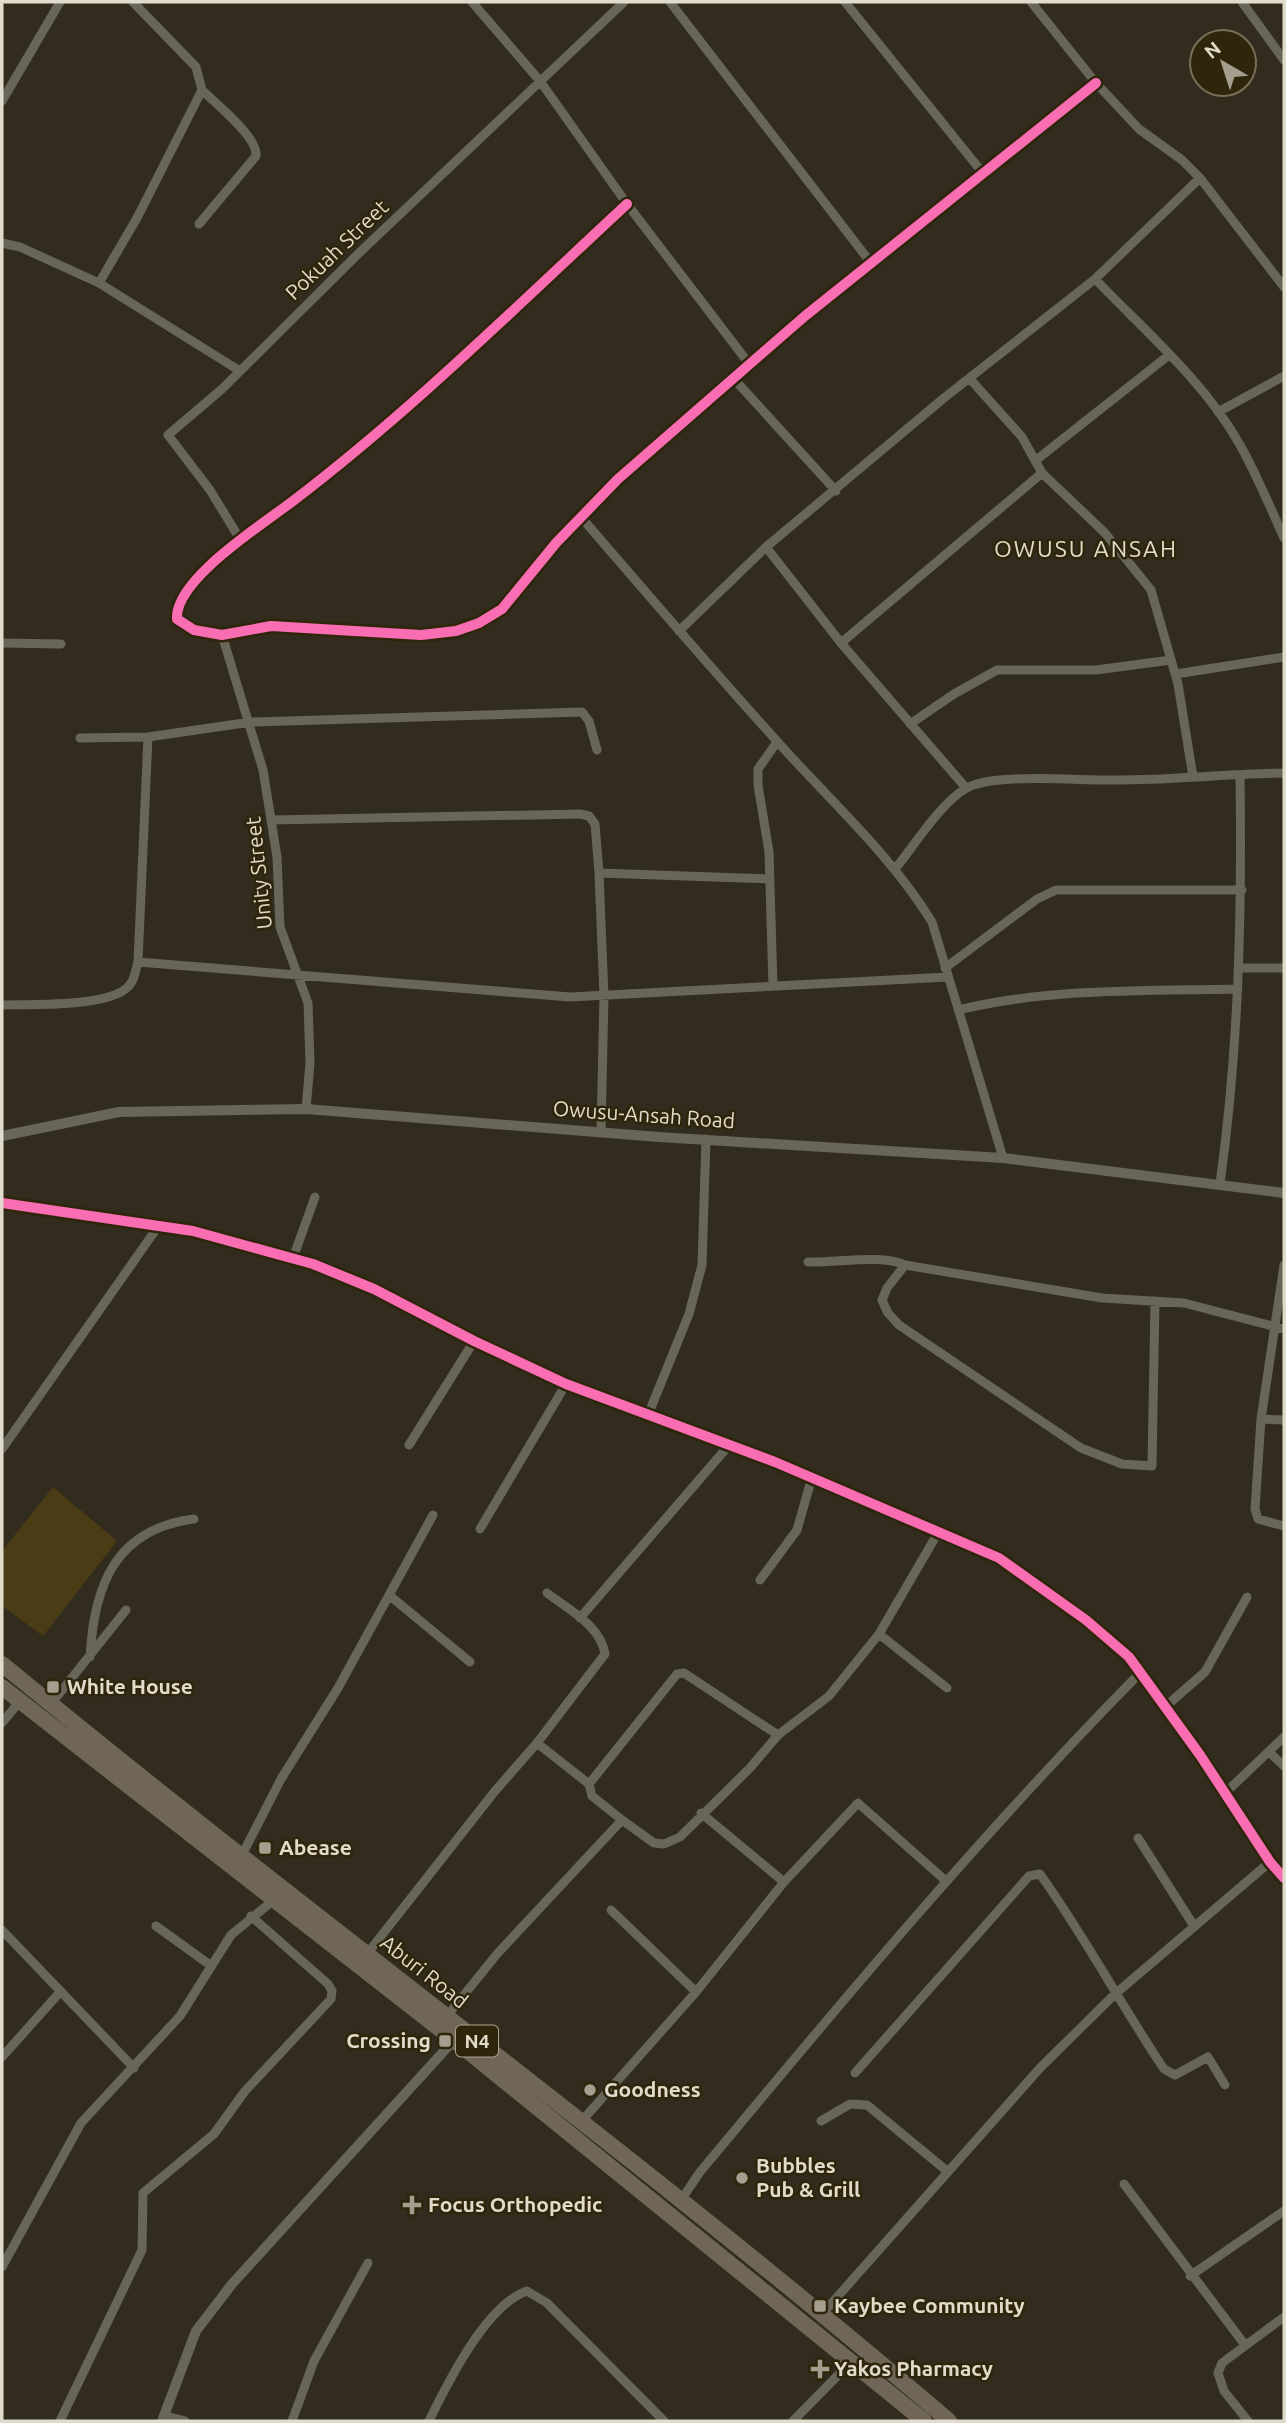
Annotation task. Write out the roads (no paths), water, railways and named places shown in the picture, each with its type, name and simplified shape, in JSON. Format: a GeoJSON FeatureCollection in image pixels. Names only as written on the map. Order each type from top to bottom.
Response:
{"type":"FeatureCollection","features":[{"type":"Feature","properties":{"kind":"highway","name":"Aburi Road"},"geometry":{"type":"LineString","coordinates":[[2,1664],[823,2313],[949,2421]]}},
{"type":"Feature","properties":{"kind":"highway","name":"Aburi Road"},"geometry":{"type":"LineString","coordinates":[[2,1687],[454,2040],[924,2421]]}},
{"type":"Feature","properties":{"kind":"highway"},"geometry":{"type":"LineString","coordinates":[[654,2201],[664,2187]]}},
{"type":"Feature","properties":{"kind":"street"},"geometry":{"type":"LineString","coordinates":[[2,101],[60,2]]}},
{"type":"Feature","properties":{"kind":"street"},"geometry":{"type":"LineString","coordinates":[[133,2],[196,66],[202,90],[249,137],[257,150],[256,156],[199,224]]}},
{"type":"Feature","properties":{"kind":"street"},"geometry":{"type":"LineString","coordinates":[[472,2],[540,81],[627,204],[750,365]]}},
{"type":"Feature","properties":{"kind":"street","name":"Pokuah Street"},"geometry":{"type":"LineString","coordinates":[[241,541],[210,490],[168,435],[240,371],[359,253],[624,2]]}},
{"type":"Feature","properties":{"kind":"street"},"geometry":{"type":"LineString","coordinates":[[670,2],[871,263]]}},
{"type":"Feature","properties":{"kind":"street"},"geometry":{"type":"LineString","coordinates":[[845,2],[982,172]]}},
{"type":"Feature","properties":{"kind":"street"},"geometry":{"type":"LineString","coordinates":[[1031,2],[1096,83],[1139,129],[1182,160],[1200,178],[1284,287]]}},
{"type":"Feature","properties":{"kind":"street"},"geometry":{"type":"LineString","coordinates":[[1242,2],[1284,60]]}},
{"type":"Feature","properties":{"kind":"street"},"geometry":{"type":"LineString","coordinates":[[627,204],[360,450],[241,541],[192,583],[176,610],[177,619],[186,627],[222,635],[271,626],[421,635],[456,631],[479,623],[502,609],[581,517],[618,479],[871,263],[1096,83]]}},
{"type":"Feature","properties":{"kind":"street"},"geometry":{"type":"LineString","coordinates":[[99,282],[137,218],[202,90]]}},
{"type":"Feature","properties":{"kind":"street"},"geometry":{"type":"LineString","coordinates":[[679,631],[766,547],[1095,279],[1200,178]]}},
{"type":"Feature","properties":{"kind":"street"},"geometry":{"type":"LineString","coordinates":[[2,243],[20,247],[99,282],[240,371]]}},
{"type":"Feature","properties":{"kind":"street"},"geometry":{"type":"LineString","coordinates":[[1095,279],[1169,355],[1218,412],[1240,444],[1284,538]]}},
{"type":"Feature","properties":{"kind":"street"},"geometry":{"type":"LineString","coordinates":[[1035,461],[1169,355]]}},
{"type":"Feature","properties":{"kind":"street"},"geometry":{"type":"LineString","coordinates":[[1218,412],[1284,376]]}},
{"type":"Feature","properties":{"kind":"street"},"geometry":{"type":"LineString","coordinates":[[734,379],[836,491]]}},
{"type":"Feature","properties":{"kind":"street"},"geometry":{"type":"LineString","coordinates":[[970,379],[1022,437],[1042,473],[1105,533],[1146,581],[1175,674],[1193,777]]}},
{"type":"Feature","properties":{"kind":"street"},"geometry":{"type":"LineString","coordinates":[[841,643],[1042,473]]}},
{"type":"Feature","properties":{"kind":"street"},"geometry":{"type":"LineString","coordinates":[[581,517],[777,742],[895,869],[932,922],[1003,1158]]}},
{"type":"Feature","properties":{"kind":"street"},"geometry":{"type":"LineString","coordinates":[[766,547],[841,643],[966,788]]}},
{"type":"Feature","properties":{"kind":"street","name":"Unity Street"},"geometry":{"type":"LineString","coordinates":[[222,635],[251,722],[272,820],[280,927],[308,1003],[310,1063],[306,1108]]}},
{"type":"Feature","properties":{"kind":"street"},"geometry":{"type":"LineString","coordinates":[[2,643],[61,644]]}},
{"type":"Feature","properties":{"kind":"street"},"geometry":{"type":"LineString","coordinates":[[1175,674],[1284,657]]}},
{"type":"Feature","properties":{"kind":"street"},"geometry":{"type":"LineString","coordinates":[[910,724],[997,670],[1096,670],[1171,660]]}},
{"type":"Feature","properties":{"kind":"street"},"geometry":{"type":"LineString","coordinates":[[80,738],[148,737],[251,722],[582,712],[589,721],[597,750]]}},
{"type":"Feature","properties":{"kind":"street"},"geometry":{"type":"LineString","coordinates":[[2,1005],[82,1002],[116,994],[131,984],[138,962],[148,737]]}},
{"type":"Feature","properties":{"kind":"street"},"geometry":{"type":"LineString","coordinates":[[773,986],[770,878],[758,769],[777,742]]}},
{"type":"Feature","properties":{"kind":"street"},"geometry":{"type":"LineString","coordinates":[[895,869],[966,788],[980,784],[1039,779],[1284,773]]}},
{"type":"Feature","properties":{"kind":"street"},"geometry":{"type":"LineString","coordinates":[[1220,1184],[1232,1095],[1240,968],[1240,775]]}},
{"type":"Feature","properties":{"kind":"street"},"geometry":{"type":"LineString","coordinates":[[272,820],[585,814],[594,824],[599,873],[604,996],[601,1132]]}},
{"type":"Feature","properties":{"kind":"street"},"geometry":{"type":"LineString","coordinates":[[599,873],[770,878]]}},
{"type":"Feature","properties":{"kind":"street"},"geometry":{"type":"LineString","coordinates":[[138,962],[570,997],[773,986],[947,973],[1037,899],[1056,890],[1242,890]]}},
{"type":"Feature","properties":{"kind":"street"},"geometry":{"type":"LineString","coordinates":[[1240,968],[1284,968]]}},
{"type":"Feature","properties":{"kind":"street"},"geometry":{"type":"LineString","coordinates":[[958,1010],[1000,1000],[1106,991],[1238,989]]}},
{"type":"Feature","properties":{"kind":"street","name":"Owusu-Ansah Road"},"geometry":{"type":"LineString","coordinates":[[2,1136],[119,1112],[306,1108],[601,1132],[1003,1158],[1284,1193]]}},
{"type":"Feature","properties":{"kind":"street"},"geometry":{"type":"LineString","coordinates":[[649,1415],[689,1314],[702,1265],[706,1139]]}},
{"type":"Feature","properties":{"kind":"street"},"geometry":{"type":"LineString","coordinates":[[293,1258],[315,1197]]}},
{"type":"Feature","properties":{"kind":"street"},"geometry":{"type":"LineString","coordinates":[[2,1203],[157,1228],[193,1231],[293,1258],[374,1289],[474,1341],[566,1384],[730,1444],[999,1558],[1058,1599],[1129,1657],[1200,1755],[1223,1795],[1284,1878]]}},
{"type":"Feature","properties":{"kind":"street"},"geometry":{"type":"LineString","coordinates":[[2,1449],[157,1228]]}},
{"type":"Feature","properties":{"kind":"street"},"geometry":{"type":"LineString","coordinates":[[808,1262],[840,1264],[891,1259],[905,1265],[1102,1298],[1184,1303],[1280,1328]]}},
{"type":"Feature","properties":{"kind":"street"},"geometry":{"type":"LineString","coordinates":[[905,1265],[887,1288],[882,1300],[888,1313],[899,1325],[1081,1448],[1122,1464],[1152,1465],[1154,1300]]}},
{"type":"Feature","properties":{"kind":"street"},"geometry":{"type":"LineString","coordinates":[[1284,1265],[1280,1328],[1261,1419],[1255,1509],[1258,1519],[1284,1526]]}},
{"type":"Feature","properties":{"kind":"street"},"geometry":{"type":"LineString","coordinates":[[409,1445],[474,1341]]}},
{"type":"Feature","properties":{"kind":"street"},"geometry":{"type":"LineString","coordinates":[[480,1529],[566,1384]]}},
{"type":"Feature","properties":{"kind":"street"},"geometry":{"type":"LineString","coordinates":[[1261,1419],[1284,1420]]}},
{"type":"Feature","properties":{"kind":"street"},"geometry":{"type":"LineString","coordinates":[[580,1618],[730,1444]]}},
{"type":"Feature","properties":{"kind":"street"},"geometry":{"type":"LineString","coordinates":[[760,1580],[797,1530],[809,1496],[812,1477]]}},
{"type":"Feature","properties":{"kind":"street"},"geometry":{"type":"LineString","coordinates":[[242,1855],[281,1779],[338,1688],[433,1515]]}},
{"type":"Feature","properties":{"kind":"street"},"geometry":{"type":"LineString","coordinates":[[90,1657],[96,1611],[109,1570],[127,1550],[155,1528],[166,1523],[194,1519]]}},
{"type":"Feature","properties":{"kind":"street"},"geometry":{"type":"LineString","coordinates":[[537,1743],[589,1784],[592,1796],[654,1843],[664,1844],[680,1837],[701,1813],[750,1768],[778,1735],[824,1701],[879,1634],[939,1531]]}},
{"type":"Feature","properties":{"kind":"street"},"geometry":{"type":"LineString","coordinates":[[367,1954],[605,1654],[599,1637],[580,1618],[547,1593]]}},
{"type":"Feature","properties":{"kind":"street"},"geometry":{"type":"LineString","coordinates":[[389,1594],[470,1662]]}},
{"type":"Feature","properties":{"kind":"street"},"geometry":{"type":"LineString","coordinates":[[1165,1707],[1205,1672],[1247,1597]]}},
{"type":"Feature","properties":{"kind":"street"},"geometry":{"type":"LineString","coordinates":[[51,1704],[126,1610]]}},
{"type":"Feature","properties":{"kind":"street"},"geometry":{"type":"LineString","coordinates":[[879,1634],[947,1688]]}},
{"type":"Feature","properties":{"kind":"street"},"geometry":{"type":"LineString","coordinates":[[589,1784],[677,1674],[684,1673],[778,1735]]}},
{"type":"Feature","properties":{"kind":"street"},"geometry":{"type":"LineString","coordinates":[[681,2200],[700,2172],[828,2017],[946,1881],[1140,1673]]}},
{"type":"Feature","properties":{"kind":"street"},"geometry":{"type":"LineString","coordinates":[[2,1723],[20,1701]]}},
{"type":"Feature","properties":{"kind":"street"},"geometry":{"type":"LineString","coordinates":[[1223,1795],[1284,1737]]}},
{"type":"Feature","properties":{"kind":"street"},"geometry":{"type":"LineString","coordinates":[[1269,1752],[1284,1766]]}},
{"type":"Feature","properties":{"kind":"street"},"geometry":{"type":"LineString","coordinates":[[580,2123],[696,1992],[784,1882],[858,1803],[946,1881]]}},
{"type":"Feature","properties":{"kind":"street"},"geometry":{"type":"LineString","coordinates":[[701,1813],[784,1882]]}},
{"type":"Feature","properties":{"kind":"street"},"geometry":{"type":"LineString","coordinates":[[447,2016],[498,1954],[621,1820]]}},
{"type":"Feature","properties":{"kind":"street"},"geometry":{"type":"LineString","coordinates":[[1138,1838],[1194,1926]]}},
{"type":"Feature","properties":{"kind":"street"},"geometry":{"type":"LineString","coordinates":[[823,2313],[1040,2068],[1114,1995],[1270,1862]]}},
{"type":"Feature","properties":{"kind":"street"},"geometry":{"type":"LineString","coordinates":[[855,2073],[1029,1875],[1040,1874],[1102,1969],[1114,1995],[1164,2069],[1175,2075],[1183,2073],[1208,2057],[1225,2085]]}},
{"type":"Feature","properties":{"kind":"street"},"geometry":{"type":"LineString","coordinates":[[2,2267],[66,2144],[81,2123],[134,2068],[192,2000],[210,1965],[231,1935],[275,1899]]}},
{"type":"Feature","properties":{"kind":"street"},"geometry":{"type":"LineString","coordinates":[[611,1910],[696,1992]]}},
{"type":"Feature","properties":{"kind":"street"},"geometry":{"type":"LineString","coordinates":[[60,2421],[142,2250],[143,2193],[214,2134],[245,2091],[331,1999],[332,1991],[328,1983],[251,1916]]}},
{"type":"Feature","properties":{"kind":"street"},"geometry":{"type":"LineString","coordinates":[[156,1926],[210,1965]]}},
{"type":"Feature","properties":{"kind":"street"},"geometry":{"type":"LineString","coordinates":[[2,1930],[134,2068]]}},
{"type":"Feature","properties":{"kind":"street"},"geometry":{"type":"LineString","coordinates":[[2,2057],[61,1991]]}},
{"type":"Feature","properties":{"kind":"street"},"geometry":{"type":"LineString","coordinates":[[185,2421],[163,2419],[188,2349],[206,2318],[232,2284],[454,2040]]}},
{"type":"Feature","properties":{"kind":"street"},"geometry":{"type":"LineString","coordinates":[[821,2121],[850,2104],[867,2105],[947,2171]]}},
{"type":"Feature","properties":{"kind":"street"},"geometry":{"type":"LineString","coordinates":[[1124,2184],[1245,2345]]}},
{"type":"Feature","properties":{"kind":"street"},"geometry":{"type":"LineString","coordinates":[[1191,2276],[1284,2211]]}},
{"type":"Feature","properties":{"kind":"street"},"geometry":{"type":"LineString","coordinates":[[292,2421],[319,2350],[368,2263]]}},
{"type":"Feature","properties":{"kind":"street"},"geometry":{"type":"LineString","coordinates":[[429,2421],[449,2379],[478,2337],[509,2303],[527,2291],[547,2303],[664,2421]]}},
{"type":"Feature","properties":{"kind":"street"},"geometry":{"type":"LineString","coordinates":[[1248,2421],[1224,2391],[1217,2373],[1222,2363],[1284,2317]]}},
{"type":"Feature","properties":{"kind":"street"},"geometry":{"type":"LineString","coordinates":[[793,2421],[852,2361]]}},
{"type":"Feature","properties":{"kind":"place","name":"White House"},"geometry":{"type":"Point","coordinates":[53,1687]}},
{"type":"Feature","properties":{"kind":"place","name":"Abease"},"geometry":{"type":"Point","coordinates":[265,1848]}},
{"type":"Feature","properties":{"kind":"place","name":"Crossing"},"geometry":{"type":"Point","coordinates":[445,2041]}},
{"type":"Feature","properties":{"kind":"place","name":"Goodness"},"geometry":{"type":"Point","coordinates":[590,2090]}},
{"type":"Feature","properties":{"kind":"place","name":"Bubbles Pub & Grill"},"geometry":{"type":"Point","coordinates":[742,2178]}},
{"type":"Feature","properties":{"kind":"place","name":"Focus Orthopedic"},"geometry":{"type":"Point","coordinates":[412,2205]}},
{"type":"Feature","properties":{"kind":"place","name":"Kaybee Community"},"geometry":{"type":"Point","coordinates":[820,2306]}},
{"type":"Feature","properties":{"kind":"place","name":"Yakos Pharmacy"},"geometry":{"type":"Point","coordinates":[820,2369]}},
{"type":"Feature","properties":{"kind":"district","name":"OWUSU ANSAH"},"geometry":{"type":"Point","coordinates":[1086,549]}}]}
